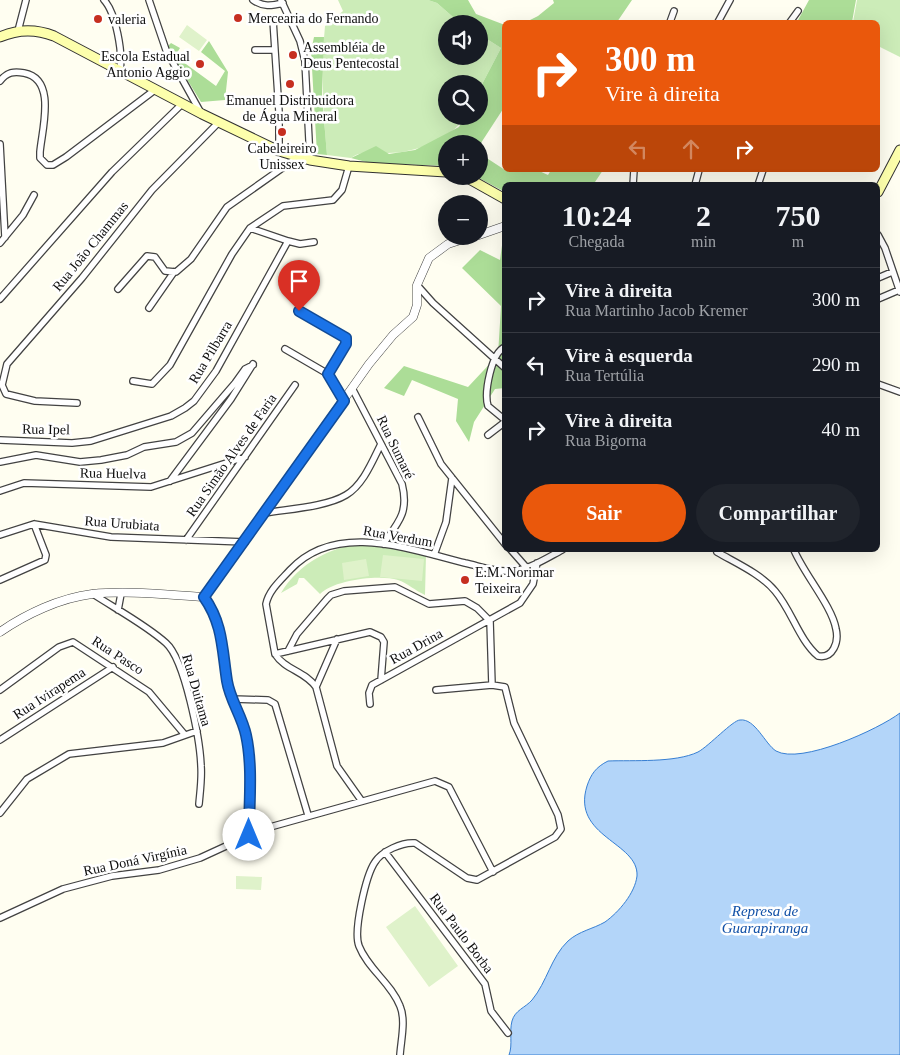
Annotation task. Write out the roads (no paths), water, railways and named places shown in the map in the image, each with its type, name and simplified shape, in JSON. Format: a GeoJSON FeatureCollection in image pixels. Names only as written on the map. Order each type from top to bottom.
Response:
{"type":"FeatureCollection","features":[{"type":"Feature","properties":{"kind":"main road"},"geometry":{"type":"LineString","coordinates":[[0,37],[18,31],[34,30],[54,36],[218,123],[279,151],[298,157],[350,166],[438,172]]}},
{"type":"Feature","properties":{"kind":"main road"},"geometry":{"type":"LineString","coordinates":[[880,188],[900,150]]}},
{"type":"Feature","properties":{"kind":"main road"},"geometry":{"type":"LineString","coordinates":[[480,185],[502,197]]}},
{"type":"Feature","properties":{"kind":"street"},"geometry":{"type":"LineString","coordinates":[[18,31],[26,0]]}},
{"type":"Feature","properties":{"kind":"street"},"geometry":{"type":"LineString","coordinates":[[104,0],[113,15],[120,54],[120,70]]}},
{"type":"Feature","properties":{"kind":"street"},"geometry":{"type":"LineString","coordinates":[[149,0],[166,50],[202,114]]}},
{"type":"Feature","properties":{"kind":"street"},"geometry":{"type":"LineString","coordinates":[[253,0],[260,4],[271,6],[282,2],[300,41],[305,61],[310,160]]}},
{"type":"Feature","properties":{"kind":"street"},"geometry":{"type":"LineString","coordinates":[[719,20],[730,0]]}},
{"type":"Feature","properties":{"kind":"street"},"geometry":{"type":"LineString","coordinates":[[671,20],[674,11]]}},
{"type":"Feature","properties":{"kind":"street"},"geometry":{"type":"LineString","coordinates":[[791,20],[798,11]]}},
{"type":"Feature","properties":{"kind":"street"},"geometry":{"type":"LineString","coordinates":[[273,20],[279,151]]}},
{"type":"Feature","properties":{"kind":"street"},"geometry":{"type":"LineString","coordinates":[[255,50],[275,50]]}},
{"type":"Feature","properties":{"kind":"street"},"geometry":{"type":"LineString","coordinates":[[0,81],[9,73],[16,71],[34,76],[42,85],[44,100],[40,158],[47,165],[52,165],[66,157],[156,90]]}},
{"type":"Feature","properties":{"kind":"street"},"geometry":{"type":"LineString","coordinates":[[0,299],[112,172],[182,104]]}},
{"type":"Feature","properties":{"kind":"street","name":"Rua João Chammas"},"geometry":{"type":"LineString","coordinates":[[77,403],[35,401],[6,394],[2,385],[7,364],[82,278],[152,190],[218,123]]}},
{"type":"Feature","properties":{"kind":"street"},"geometry":{"type":"LineString","coordinates":[[0,144],[6,237]]}},
{"type":"Feature","properties":{"kind":"street"},"geometry":{"type":"LineString","coordinates":[[149,308],[174,272],[191,259],[226,207],[298,157]]}},
{"type":"Feature","properties":{"kind":"street"},"geometry":{"type":"LineString","coordinates":[[133,381],[152,384],[170,365],[232,254],[250,228],[283,206],[333,200],[340,194],[350,166]]}},
{"type":"Feature","properties":{"kind":"street"},"geometry":{"type":"LineString","coordinates":[[0,243],[23,215],[34,195]]}},
{"type":"Feature","properties":{"kind":"street"},"geometry":{"type":"LineString","coordinates":[[488,231],[502,227]]}},
{"type":"Feature","properties":{"kind":"street"},"geometry":{"type":"LineString","coordinates":[[250,228],[300,244],[314,242]]}},
{"type":"Feature","properties":{"kind":"street"},"geometry":{"type":"LineString","coordinates":[[880,239],[900,291],[880,298]]}},
{"type":"Feature","properties":{"kind":"street","name":"Rua Pilbarra"},"geometry":{"type":"LineString","coordinates":[[91,441],[171,416],[194,401],[216,371],[288,241]]}},
{"type":"Feature","properties":{"kind":"street"},"geometry":{"type":"LineString","coordinates":[[204,597],[352,388],[387,342],[413,316],[417,305],[417,285],[424,265],[433,253],[446,245]]}},
{"type":"Feature","properties":{"kind":"street"},"geometry":{"type":"LineString","coordinates":[[118,289],[147,256],[154,257],[165,271],[174,272]]}},
{"type":"Feature","properties":{"kind":"street"},"geometry":{"type":"LineString","coordinates":[[880,277],[892,272]]}},
{"type":"Feature","properties":{"kind":"street"},"geometry":{"type":"LineString","coordinates":[[417,285],[433,303],[502,366]]}},
{"type":"Feature","properties":{"kind":"street"},"geometry":{"type":"LineString","coordinates":[[299,311],[346,338],[346,344],[328,374]]}},
{"type":"Feature","properties":{"kind":"street"},"geometry":{"type":"LineString","coordinates":[[285,349],[328,374],[344,401]]}},
{"type":"Feature","properties":{"kind":"street"},"geometry":{"type":"LineString","coordinates":[[502,350],[494,359],[486,400],[488,406],[502,418]]}},
{"type":"Feature","properties":{"kind":"street"},"geometry":{"type":"LineString","coordinates":[[0,462],[36,455],[80,462],[127,455],[144,447],[176,442],[192,433],[235,383],[245,368],[253,364],[192,454],[169,482]]}},
{"type":"Feature","properties":{"kind":"street","name":"Rua Simão Alves de Faria"},"geometry":{"type":"LineString","coordinates":[[186,540],[295,385]]}},
{"type":"Feature","properties":{"kind":"street"},"geometry":{"type":"LineString","coordinates":[[880,385],[900,392]]}},
{"type":"Feature","properties":{"kind":"street","name":"Rua Sumaré"},"geometry":{"type":"LineString","coordinates":[[352,388],[402,484],[405,497],[403,513],[383,544]]}},
{"type":"Feature","properties":{"kind":"street"},"geometry":{"type":"LineString","coordinates":[[418,417],[441,464],[502,540]]}},
{"type":"Feature","properties":{"kind":"street"},"geometry":{"type":"LineString","coordinates":[[488,435],[502,423]]}},
{"type":"Feature","properties":{"kind":"street","name":"Rua Ipel"},"geometry":{"type":"LineString","coordinates":[[0,440],[72,443],[91,441]]}},
{"type":"Feature","properties":{"kind":"street"},"geometry":{"type":"LineString","coordinates":[[265,513],[334,500],[346,495],[359,483],[381,444]]}},
{"type":"Feature","properties":{"kind":"street","name":"Rua Huelva"},"geometry":{"type":"LineString","coordinates":[[0,491],[24,483],[144,488],[169,482],[245,457]]}},
{"type":"Feature","properties":{"kind":"street"},"geometry":{"type":"LineString","coordinates":[[434,555],[446,522],[452,478]]}},
{"type":"Feature","properties":{"kind":"street"},"geometry":{"type":"LineString","coordinates":[[0,580],[45,560],[46,555],[34,524]]}},
{"type":"Feature","properties":{"kind":"street","name":"Rua Urubiata"},"geometry":{"type":"LineString","coordinates":[[0,535],[34,524],[99,536],[244,542]]}},
{"type":"Feature","properties":{"kind":"street","name":"Rua Verdum"},"geometry":{"type":"LineString","coordinates":[[275,654],[266,610],[267,600],[278,583],[299,561],[316,551],[343,542],[383,544],[495,570],[512,571],[537,563],[558,552]]}},
{"type":"Feature","properties":{"kind":"street"},"geometry":{"type":"LineString","coordinates":[[512,552],[526,567]]}},
{"type":"Feature","properties":{"kind":"street"},"geometry":{"type":"LineString","coordinates":[[717,552],[762,579],[774,590],[812,649],[818,656],[826,657],[833,652],[836,628],[800,565],[795,552]]}},
{"type":"Feature","properties":{"kind":"street","name":"Rua Drina"},"geometry":{"type":"LineString","coordinates":[[370,704],[370,687],[515,607],[524,599],[533,584],[537,563]]}},
{"type":"Feature","properties":{"kind":"street"},"geometry":{"type":"LineString","coordinates":[[288,650],[297,634],[331,595],[395,587],[429,604],[465,601],[477,608],[490,620],[492,685]]}},
{"type":"Feature","properties":{"kind":"street"},"geometry":{"type":"LineString","coordinates":[[0,632],[42,609],[64,600],[93,594],[204,597]]}},
{"type":"Feature","properties":{"kind":"street","name":"Rua Duitama"},"geometry":{"type":"LineString","coordinates":[[93,594],[171,648],[178,662],[197,731],[201,767],[199,804]]}},
{"type":"Feature","properties":{"kind":"street"},"geometry":{"type":"LineString","coordinates":[[118,610],[121,594]]}},
{"type":"Feature","properties":{"kind":"street"},"geometry":{"type":"LineString","coordinates":[[204,597],[214,610],[218,622],[227,683],[244,724],[248,747],[249,835]]}},
{"type":"Feature","properties":{"kind":"street"},"geometry":{"type":"LineString","coordinates":[[361,800],[337,766],[316,686],[307,676],[280,661],[275,654],[364,632],[376,634],[381,637],[385,646],[381,680]]}},
{"type":"Feature","properties":{"kind":"street"},"geometry":{"type":"LineString","coordinates":[[316,686],[338,639]]}},
{"type":"Feature","properties":{"kind":"street","name":"Rua Pasco"},"geometry":{"type":"LineString","coordinates":[[0,690],[69,642],[77,643],[149,692],[185,736]]}},
{"type":"Feature","properties":{"kind":"street","name":"Rua Ivirapema"},"geometry":{"type":"LineString","coordinates":[[0,740],[112,667]]}},
{"type":"Feature","properties":{"kind":"street"},"geometry":{"type":"LineString","coordinates":[[400,1055],[402,1020],[400,1007],[359,945],[357,934],[372,866],[385,852],[410,842],[415,843],[471,879],[477,880],[555,837],[561,830],[558,815],[514,723],[505,687],[492,685],[436,690]]}},
{"type":"Feature","properties":{"kind":"street"},"geometry":{"type":"LineString","coordinates":[[233,699],[268,700],[275,704],[308,815]]}},
{"type":"Feature","properties":{"kind":"street"},"geometry":{"type":"LineString","coordinates":[[0,813],[27,779],[69,754],[157,744],[197,731]]}},
{"type":"Feature","properties":{"kind":"street","name":"Rua Doná Virgínia"},"geometry":{"type":"LineString","coordinates":[[0,918],[63,889],[112,876],[159,870],[214,854],[249,835],[308,815],[429,782],[442,782],[449,787],[493,872]]}},
{"type":"Feature","properties":{"kind":"street","name":"Rua Paulo Borba"},"geometry":{"type":"LineString","coordinates":[[385,852],[485,984],[491,1011],[508,1033]]}},
{"type":"Feature","properties":{"kind":"water","name":"Represa de Guarapiranga"},"geometry":{"type":"Polygon","coordinates":[[[900,713],[900,1055],[509,1055],[513,1017],[537,993],[562,947],[577,935],[610,918],[626,902],[636,882],[635,864],[628,855],[596,828],[588,817],[585,803],[587,786],[597,768],[608,761],[641,761],[689,756],[703,749],[732,724],[740,720],[745,720],[755,727],[776,751],[788,754],[803,753],[858,736],[900,713]]]}},
{"type":"Feature","properties":{"kind":"place","name":"Mercearia do Fernando"},"geometry":{"type":"Point","coordinates":[238,18]}},
{"type":"Feature","properties":{"kind":"place","name":"valeria"},"geometry":{"type":"Point","coordinates":[98,19]}},
{"type":"Feature","properties":{"kind":"place","name":"Assembléia de Deus Pentecostal"},"geometry":{"type":"Point","coordinates":[293,55]}},
{"type":"Feature","properties":{"kind":"place","name":"Escola Estadual Antonio Aggio"},"geometry":{"type":"Point","coordinates":[200,64]}},
{"type":"Feature","properties":{"kind":"place","name":"Emanuel Distribuidora de Água Mineral"},"geometry":{"type":"Point","coordinates":[290,84]}},
{"type":"Feature","properties":{"kind":"place","name":"Cabeleireiro Unissex"},"geometry":{"type":"Point","coordinates":[282,132]}},
{"type":"Feature","properties":{"kind":"place","name":"E.M. Norimar Teixeira"},"geometry":{"type":"Point","coordinates":[465,580]}}]}
